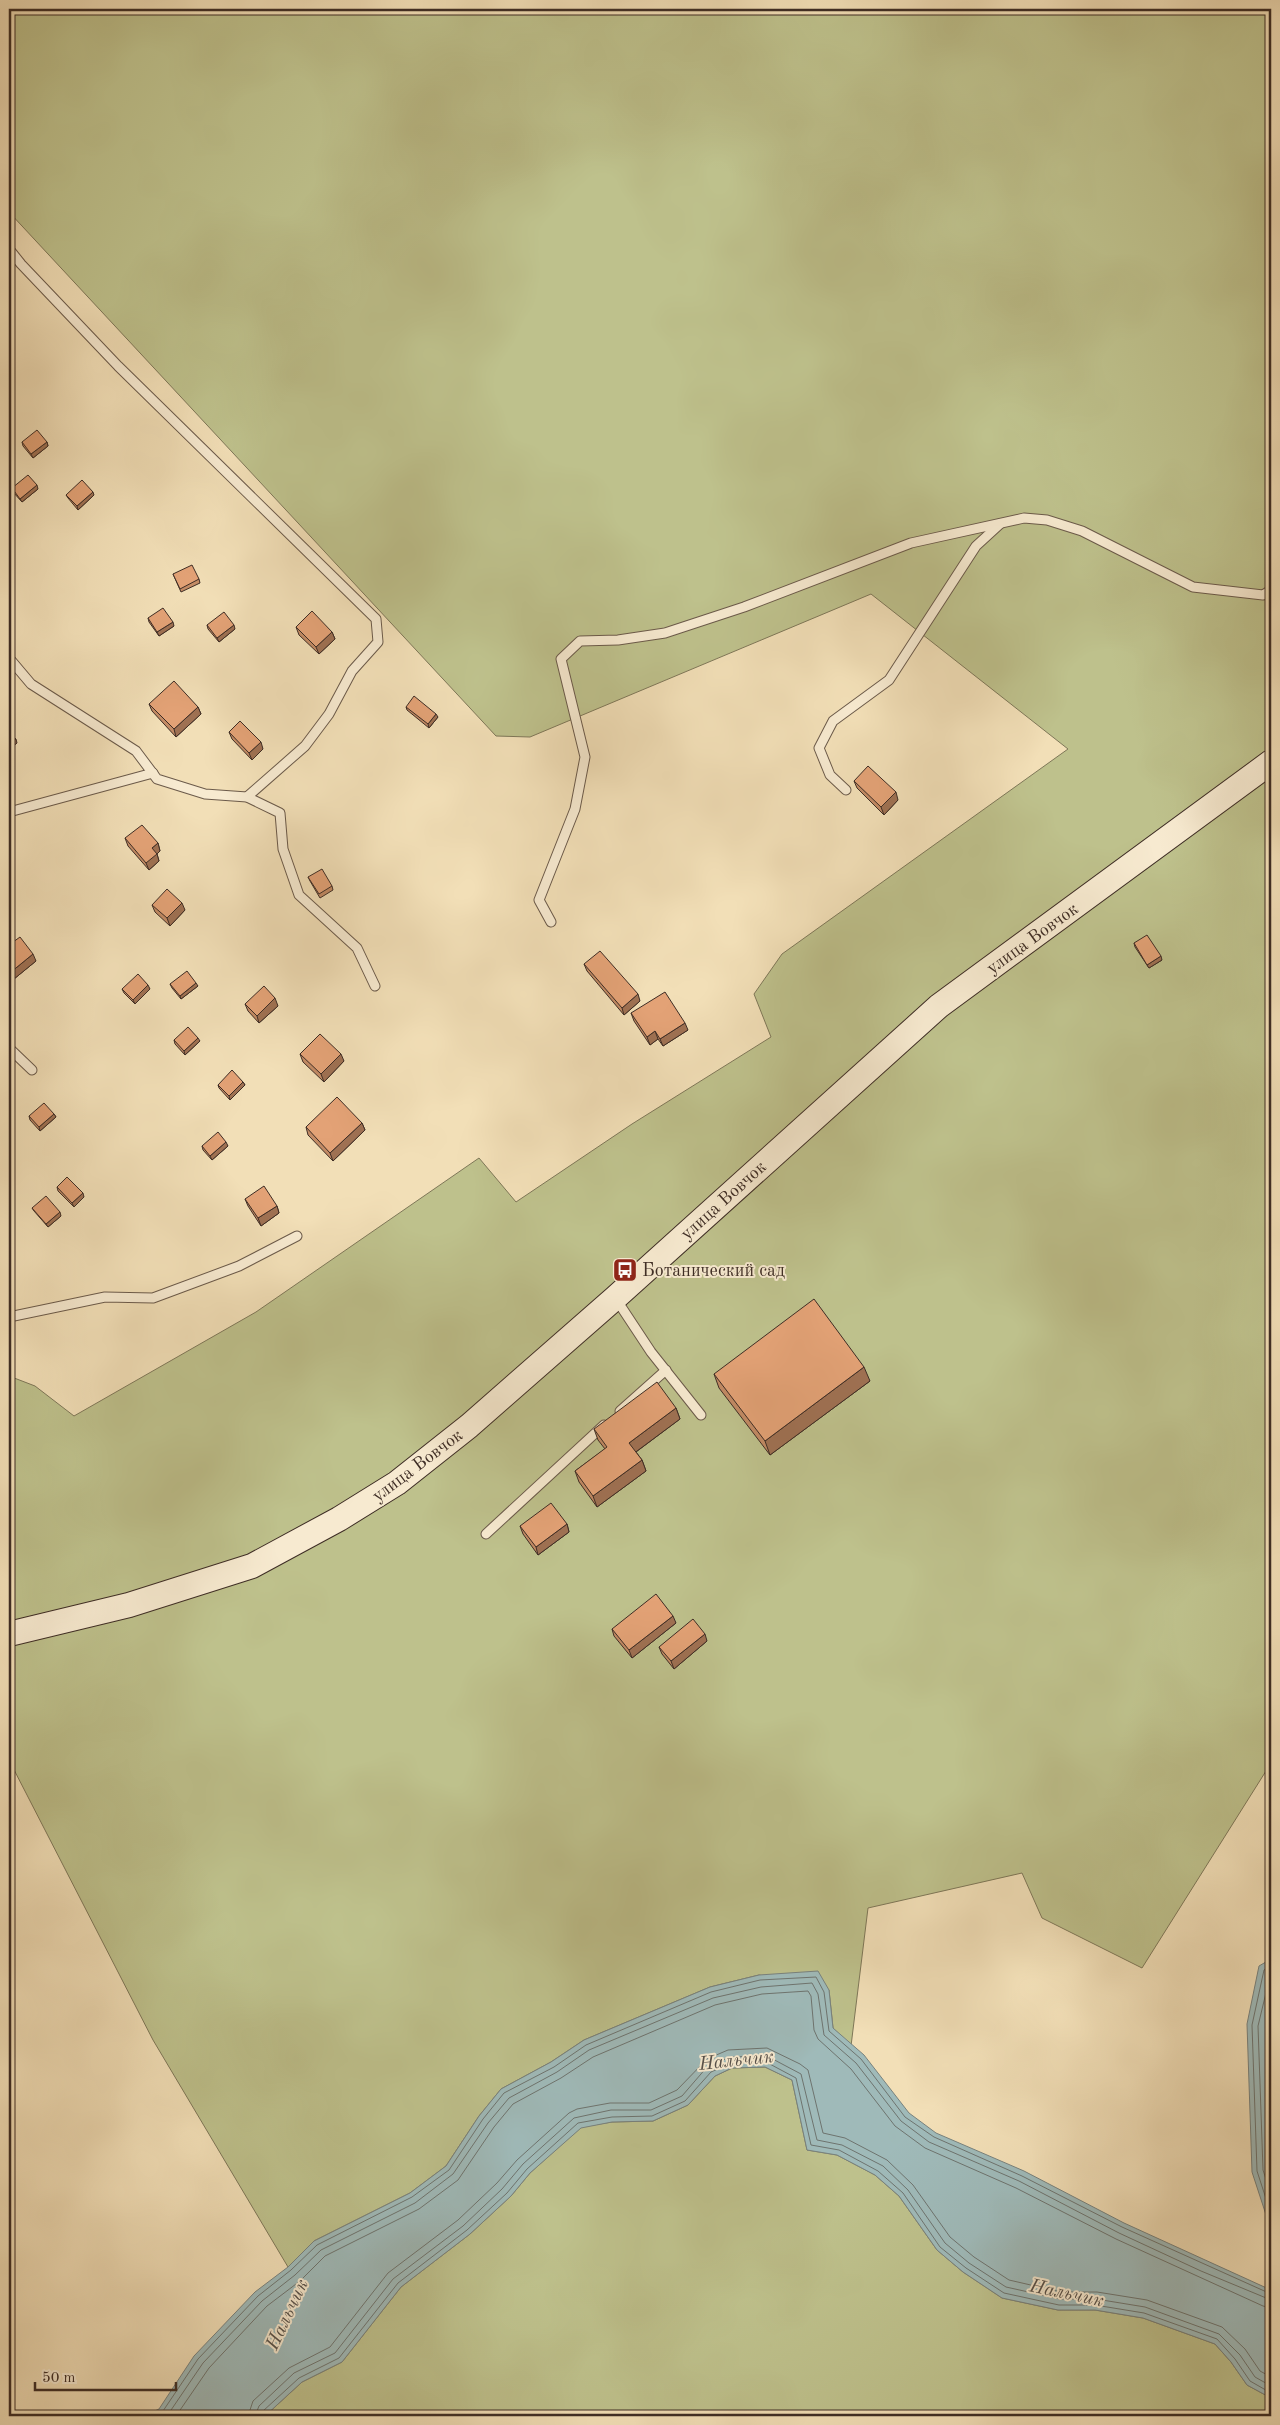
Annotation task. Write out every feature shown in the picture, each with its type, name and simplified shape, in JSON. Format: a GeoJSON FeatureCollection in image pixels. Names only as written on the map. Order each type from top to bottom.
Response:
{"type":"FeatureCollection","features":[{"type":"Feature","properties":{"kind":"street","name":"улица Вовчок"},"geometry":{"type":"LineString","coordinates":[[9,1634],[128,1605],[252,1566],[365,1503],[432,1456],[616,1298],[939,1006],[1271,762]]}},
{"type":"Feature","properties":{"kind":"lane"},"geometry":{"type":"LineString","coordinates":[[9,249],[118,366],[376,619],[378,642],[352,671],[329,714],[305,746],[247,797]]}},
{"type":"Feature","properties":{"kind":"lane"},"geometry":{"type":"LineString","coordinates":[[550,922],[539,900],[575,809],[584,757],[561,659],[580,642],[618,640],[665,633],[744,607],[911,543],[1024,518],[1047,520],[1082,531],[1193,587],[1263,595],[1271,590]]}},
{"type":"Feature","properties":{"kind":"lane"},"geometry":{"type":"LineString","coordinates":[[846,790],[830,775],[820,748],[833,721],[889,680],[976,546],[1000,524]]}},
{"type":"Feature","properties":{"kind":"lane"},"geometry":{"type":"LineString","coordinates":[[9,658],[30,684],[136,751],[157,779],[205,794],[247,797],[280,813],[284,849],[299,895],[357,948],[375,986]]}},
{"type":"Feature","properties":{"kind":"lane"},"geometry":{"type":"LineString","coordinates":[[9,812],[153,773]]}},
{"type":"Feature","properties":{"kind":"lane"},"geometry":{"type":"LineString","coordinates":[[9,1048],[32,1070]]}},
{"type":"Feature","properties":{"kind":"lane"},"geometry":{"type":"LineString","coordinates":[[9,1317],[105,1297],[153,1298],[239,1266],[296,1236]]}},
{"type":"Feature","properties":{"kind":"lane"},"geometry":{"type":"LineString","coordinates":[[616,1298],[651,1352],[701,1415]]}},
{"type":"Feature","properties":{"kind":"lane"},"geometry":{"type":"LineString","coordinates":[[486,1534],[554,1470],[666,1370]]}},
{"type":"Feature","properties":{"kind":"green space"},"geometry":{"type":"Polygon","coordinates":[[[9,9],[1271,9],[1271,1770],[1266,1771],[1142,1968],[1042,1918],[1022,1873],[868,1908],[851,2046],[833,2028],[829,1990],[759,1975],[710,1987],[584,2040],[551,2062],[501,2089],[479,2116],[446,2166],[410,2193],[314,2241],[288,2267],[153,2040],[9,1760],[9,1376],[35,1386],[74,1416],[256,1312],[479,1158],[516,1202],[632,1124],[771,1037],[754,994],[782,954],[1068,749],[871,594],[530,737],[496,736],[9,212],[9,9]]]}},
{"type":"Feature","properties":{"kind":"green space"},"geometry":{"type":"Polygon","coordinates":[[[765,2067],[792,2080],[807,2150],[837,2155],[875,2175],[899,2196],[937,2250],[963,2272],[1002,2298],[1058,2310],[1095,2310],[1143,2318],[1215,2344],[1231,2362],[1247,2385],[1271,2398],[1271,2416],[265,2416],[302,2382],[342,2362],[401,2287],[470,2234],[511,2196],[530,2173],[581,2127],[612,2122],[653,2121],[688,2105],[715,2076],[732,2068],[765,2067]]]}},
{"type":"Feature","properties":{"kind":"water"},"geometry":{"type":"Polygon","coordinates":[[[1271,1959],[1271,2230],[1252,2172],[1247,2024],[1259,1966],[1271,1959]]]}},
{"type":"Feature","properties":{"kind":"water","name":"Нальчик"},"geometry":{"type":"Polygon","coordinates":[[[818,1971],[829,1990],[833,2028],[864,2055],[909,2113],[936,2133],[1024,2171],[1124,2223],[1271,2290],[1271,2398],[1247,2385],[1231,2362],[1215,2344],[1143,2318],[1095,2310],[1058,2310],[1002,2298],[963,2272],[937,2250],[899,2196],[875,2175],[837,2155],[807,2150],[792,2080],[765,2067],[732,2068],[715,2076],[688,2105],[653,2121],[612,2122],[581,2128],[530,2173],[511,2196],[470,2234],[401,2287],[342,2362],[302,2382],[265,2416],[144,2416],[159,2409],[194,2356],[255,2292],[288,2267],[314,2241],[410,2193],[446,2166],[479,2116],[501,2089],[551,2062],[584,2040],[710,1987],[759,1975],[818,1971]]]}},
{"type":"Feature","properties":{"kind":"building"},"geometry":{"type":"Polygon","coordinates":[[[37,430],[47,442],[31,454],[22,442],[37,430]]]}},
{"type":"Feature","properties":{"kind":"building"},"geometry":{"type":"Polygon","coordinates":[[[28,475],[37,485],[20,499],[12,488],[28,475]]]}},
{"type":"Feature","properties":{"kind":"building"},"geometry":{"type":"Polygon","coordinates":[[[82,480],[93,492],[77,506],[66,495],[82,480]]]}},
{"type":"Feature","properties":{"kind":"building"},"geometry":{"type":"Polygon","coordinates":[[[192,565],[199,579],[180,589],[173,574],[192,565]]]}},
{"type":"Feature","properties":{"kind":"building"},"geometry":{"type":"Polygon","coordinates":[[[163,608],[173,622],[157,632],[148,618],[163,608]]]}},
{"type":"Feature","properties":{"kind":"building"},"geometry":{"type":"Polygon","coordinates":[[[312,611],[332,632],[316,647],[296,627],[312,611]]]}},
{"type":"Feature","properties":{"kind":"building"},"geometry":{"type":"Polygon","coordinates":[[[224,612],[234,625],[217,638],[207,625],[224,612]]]}},
{"type":"Feature","properties":{"kind":"building"},"geometry":{"type":"Polygon","coordinates":[[[174,681],[198,707],[174,729],[149,704],[174,681]]]}},
{"type":"Feature","properties":{"kind":"building"},"geometry":{"type":"Polygon","coordinates":[[[414,696],[436,714],[428,724],[406,707],[414,696]]]}},
{"type":"Feature","properties":{"kind":"building"},"geometry":{"type":"Polygon","coordinates":[[[240,721],[261,742],[249,753],[229,732],[240,721]]]}},
{"type":"Feature","properties":{"kind":"building"},"geometry":{"type":"Polygon","coordinates":[[[9,732],[16,739],[9,746],[9,732]]]}},
{"type":"Feature","properties":{"kind":"building"},"geometry":{"type":"Polygon","coordinates":[[[868,766],[896,792],[881,807],[854,781],[868,766]]]}},
{"type":"Feature","properties":{"kind":"building"},"geometry":{"type":"Polygon","coordinates":[[[142,825],[158,843],[152,848],[157,854],[146,863],[125,838],[142,825]]]}},
{"type":"Feature","properties":{"kind":"building"},"geometry":{"type":"Polygon","coordinates":[[[322,869],[332,886],[319,894],[308,877],[322,869]]]}},
{"type":"Feature","properties":{"kind":"building"},"geometry":{"type":"Polygon","coordinates":[[[167,889],[182,903],[167,918],[152,905],[167,889]]]}},
{"type":"Feature","properties":{"kind":"building"},"geometry":{"type":"Polygon","coordinates":[[[1147,935],[1161,956],[1147,965],[1134,943],[1147,935]]]}},
{"type":"Feature","properties":{"kind":"building"},"geometry":{"type":"Polygon","coordinates":[[[20,937],[33,954],[11,972],[9,969],[9,945],[20,937]]]}},
{"type":"Feature","properties":{"kind":"building"},"geometry":{"type":"Polygon","coordinates":[[[600,951],[638,994],[622,1008],[584,964],[600,951]]]}},
{"type":"Feature","properties":{"kind":"building"},"geometry":{"type":"Polygon","coordinates":[[[187,971],[196,983],[180,996],[170,984],[187,971]]]}},
{"type":"Feature","properties":{"kind":"building"},"geometry":{"type":"Polygon","coordinates":[[[138,974],[148,985],[133,1000],[122,989],[138,974]]]}},
{"type":"Feature","properties":{"kind":"building"},"geometry":{"type":"Polygon","coordinates":[[[264,986],[275,998],[257,1016],[245,1004],[264,986]]]}},
{"type":"Feature","properties":{"kind":"building"},"geometry":{"type":"Polygon","coordinates":[[[665,992],[685,1023],[660,1039],[655,1031],[647,1037],[631,1013],[665,992]]]}},
{"type":"Feature","properties":{"kind":"building"},"geometry":{"type":"Polygon","coordinates":[[[188,1027],[198,1038],[184,1051],[174,1040],[188,1027]]]}},
{"type":"Feature","properties":{"kind":"building"},"geometry":{"type":"Polygon","coordinates":[[[320,1034],[341,1054],[321,1074],[300,1054],[320,1034]]]}},
{"type":"Feature","properties":{"kind":"building"},"geometry":{"type":"Polygon","coordinates":[[[232,1070],[243,1082],[229,1096],[218,1085],[232,1070]]]}},
{"type":"Feature","properties":{"kind":"building"},"geometry":{"type":"Polygon","coordinates":[[[337,1097],[362,1123],[330,1153],[306,1127],[337,1097]]]}},
{"type":"Feature","properties":{"kind":"building"},"geometry":{"type":"Polygon","coordinates":[[[44,1103],[54,1114],[39,1127],[29,1116],[44,1103]]]}},
{"type":"Feature","properties":{"kind":"building"},"geometry":{"type":"Polygon","coordinates":[[[218,1132],[226,1142],[210,1156],[202,1146],[218,1132]]]}},
{"type":"Feature","properties":{"kind":"building"},"geometry":{"type":"Polygon","coordinates":[[[67,1177],[83,1193],[72,1203],[57,1187],[67,1177]]]}},
{"type":"Feature","properties":{"kind":"building"},"geometry":{"type":"Polygon","coordinates":[[[264,1186],[277,1206],[258,1218],[245,1199],[264,1186]]]}},
{"type":"Feature","properties":{"kind":"building"},"geometry":{"type":"Polygon","coordinates":[[[46,1196],[60,1212],[46,1224],[32,1208],[46,1196]]]}},
{"type":"Feature","properties":{"kind":"building"},"geometry":{"type":"Polygon","coordinates":[[[814,1299],[864,1367],[765,1441],[714,1374],[814,1299]]]}},
{"type":"Feature","properties":{"kind":"building"},"geometry":{"type":"Polygon","coordinates":[[[657,1382],[676,1408],[629,1443],[642,1460],[593,1496],[575,1471],[607,1447],[594,1429],[657,1382]]]}},
{"type":"Feature","properties":{"kind":"building"},"geometry":{"type":"Polygon","coordinates":[[[551,1503],[567,1524],[536,1547],[520,1526],[551,1503]]]}},
{"type":"Feature","properties":{"kind":"building"},"geometry":{"type":"Polygon","coordinates":[[[656,1594],[673,1616],[629,1650],[612,1629],[656,1594]]]}},
{"type":"Feature","properties":{"kind":"building"},"geometry":{"type":"Polygon","coordinates":[[[693,1619],[705,1634],[671,1661],[659,1647],[693,1619]]]}},
{"type":"Feature","properties":{"kind":"place","name":"Ботанический сад"},"geometry":{"type":"Point","coordinates":[625,1270]}}]}
